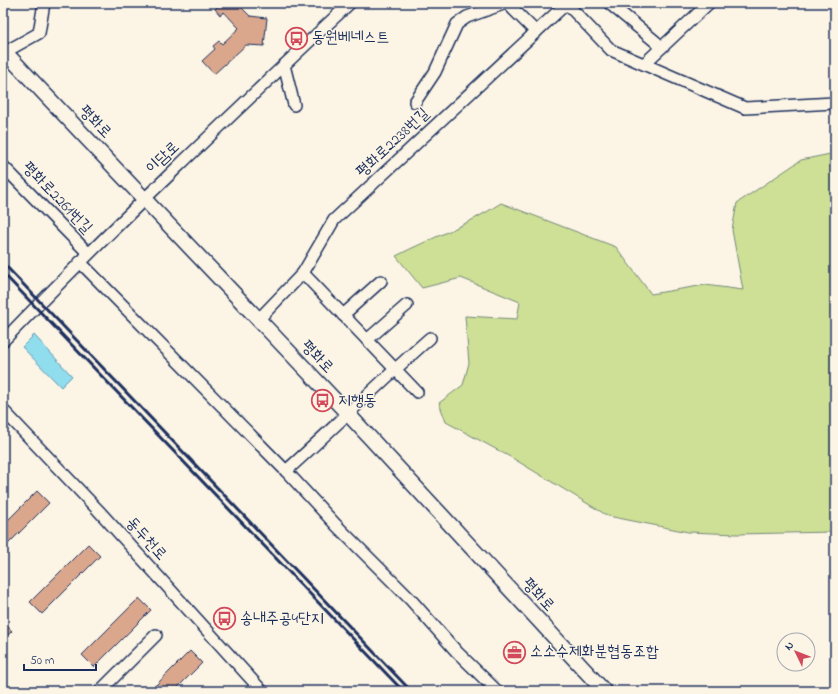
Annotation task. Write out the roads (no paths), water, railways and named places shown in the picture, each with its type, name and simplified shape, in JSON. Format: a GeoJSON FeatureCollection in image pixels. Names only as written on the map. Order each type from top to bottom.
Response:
{"type":"FeatureCollection","features":[{"type":"Feature","properties":{"kind":"main road","name":"평화로"},"geometry":{"type":"LineString","coordinates":[[4,51],[349,415],[604,691]]}},
{"type":"Feature","properties":{"kind":"street"},"geometry":{"type":"LineString","coordinates":[[4,51],[39,34],[44,3]]}},
{"type":"Feature","properties":{"kind":"street","name":"이담로"},"geometry":{"type":"LineString","coordinates":[[3,341],[88,253],[144,198],[350,3]]}},
{"type":"Feature","properties":{"kind":"street"},"geometry":{"type":"LineString","coordinates":[[415,102],[434,72],[457,24],[467,17],[506,3],[536,32]]}},
{"type":"Feature","properties":{"kind":"street","name":"평화로2238번길"},"geometry":{"type":"LineString","coordinates":[[258,320],[303,273],[334,220],[567,3],[611,50],[745,108],[835,104]]}},
{"type":"Feature","properties":{"kind":"street"},"geometry":{"type":"LineString","coordinates":[[609,3],[662,47]]}},
{"type":"Feature","properties":{"kind":"street"},"geometry":{"type":"LineString","coordinates":[[644,64],[709,3]]}},
{"type":"Feature","properties":{"kind":"street"},"geometry":{"type":"LineString","coordinates":[[284,65],[294,105]]}},
{"type":"Feature","properties":{"kind":"street","name":"평화로2261번길"},"geometry":{"type":"LineString","coordinates":[[3,166],[88,253]]}},
{"type":"Feature","properties":{"kind":"street"},"geometry":{"type":"LineString","coordinates":[[80,262],[286,471],[336,525],[411,600],[457,652],[497,691]]}},
{"type":"Feature","properties":{"kind":"street"},"geometry":{"type":"LineString","coordinates":[[303,273],[417,392]]}},
{"type":"Feature","properties":{"kind":"street"},"geometry":{"type":"LineString","coordinates":[[343,315],[381,281]]}},
{"type":"Feature","properties":{"kind":"street"},"geometry":{"type":"LineString","coordinates":[[367,340],[407,305]]}},
{"type":"Feature","properties":{"kind":"street"},"geometry":{"type":"LineString","coordinates":[[286,471],[349,415],[395,369],[430,338]]}},
{"type":"Feature","properties":{"kind":"street","name":"동두천로"},"geometry":{"type":"LineString","coordinates":[[3,410],[98,510],[262,691]]}},
{"type":"Feature","properties":{"kind":"street"},"geometry":{"type":"LineString","coordinates":[[102,689],[156,635]]}},
{"type":"Feature","properties":{"kind":"water"},"geometry":{"type":"Polygon","coordinates":[[[34,335],[72,376],[61,387],[22,347],[34,335]]]}},
{"type":"Feature","properties":{"kind":"railway"},"geometry":{"type":"LineString","coordinates":[[3,263],[411,691]]}},
{"type":"Feature","properties":{"kind":"railway"},"geometry":{"type":"LineString","coordinates":[[3,273],[403,691]]}},
{"type":"Feature","properties":{"kind":"place","name":"동원베네스트"},"geometry":{"type":"Point","coordinates":[297,38]}},
{"type":"Feature","properties":{"kind":"place","name":"지행동"},"geometry":{"type":"Point","coordinates":[322,401]}},
{"type":"Feature","properties":{"kind":"place","name":"송내주공4단지"},"geometry":{"type":"Point","coordinates":[224,619]}},
{"type":"Feature","properties":{"kind":"place","name":"소소수제화분협동조합"},"geometry":{"type":"Point","coordinates":[515,652]}}]}
